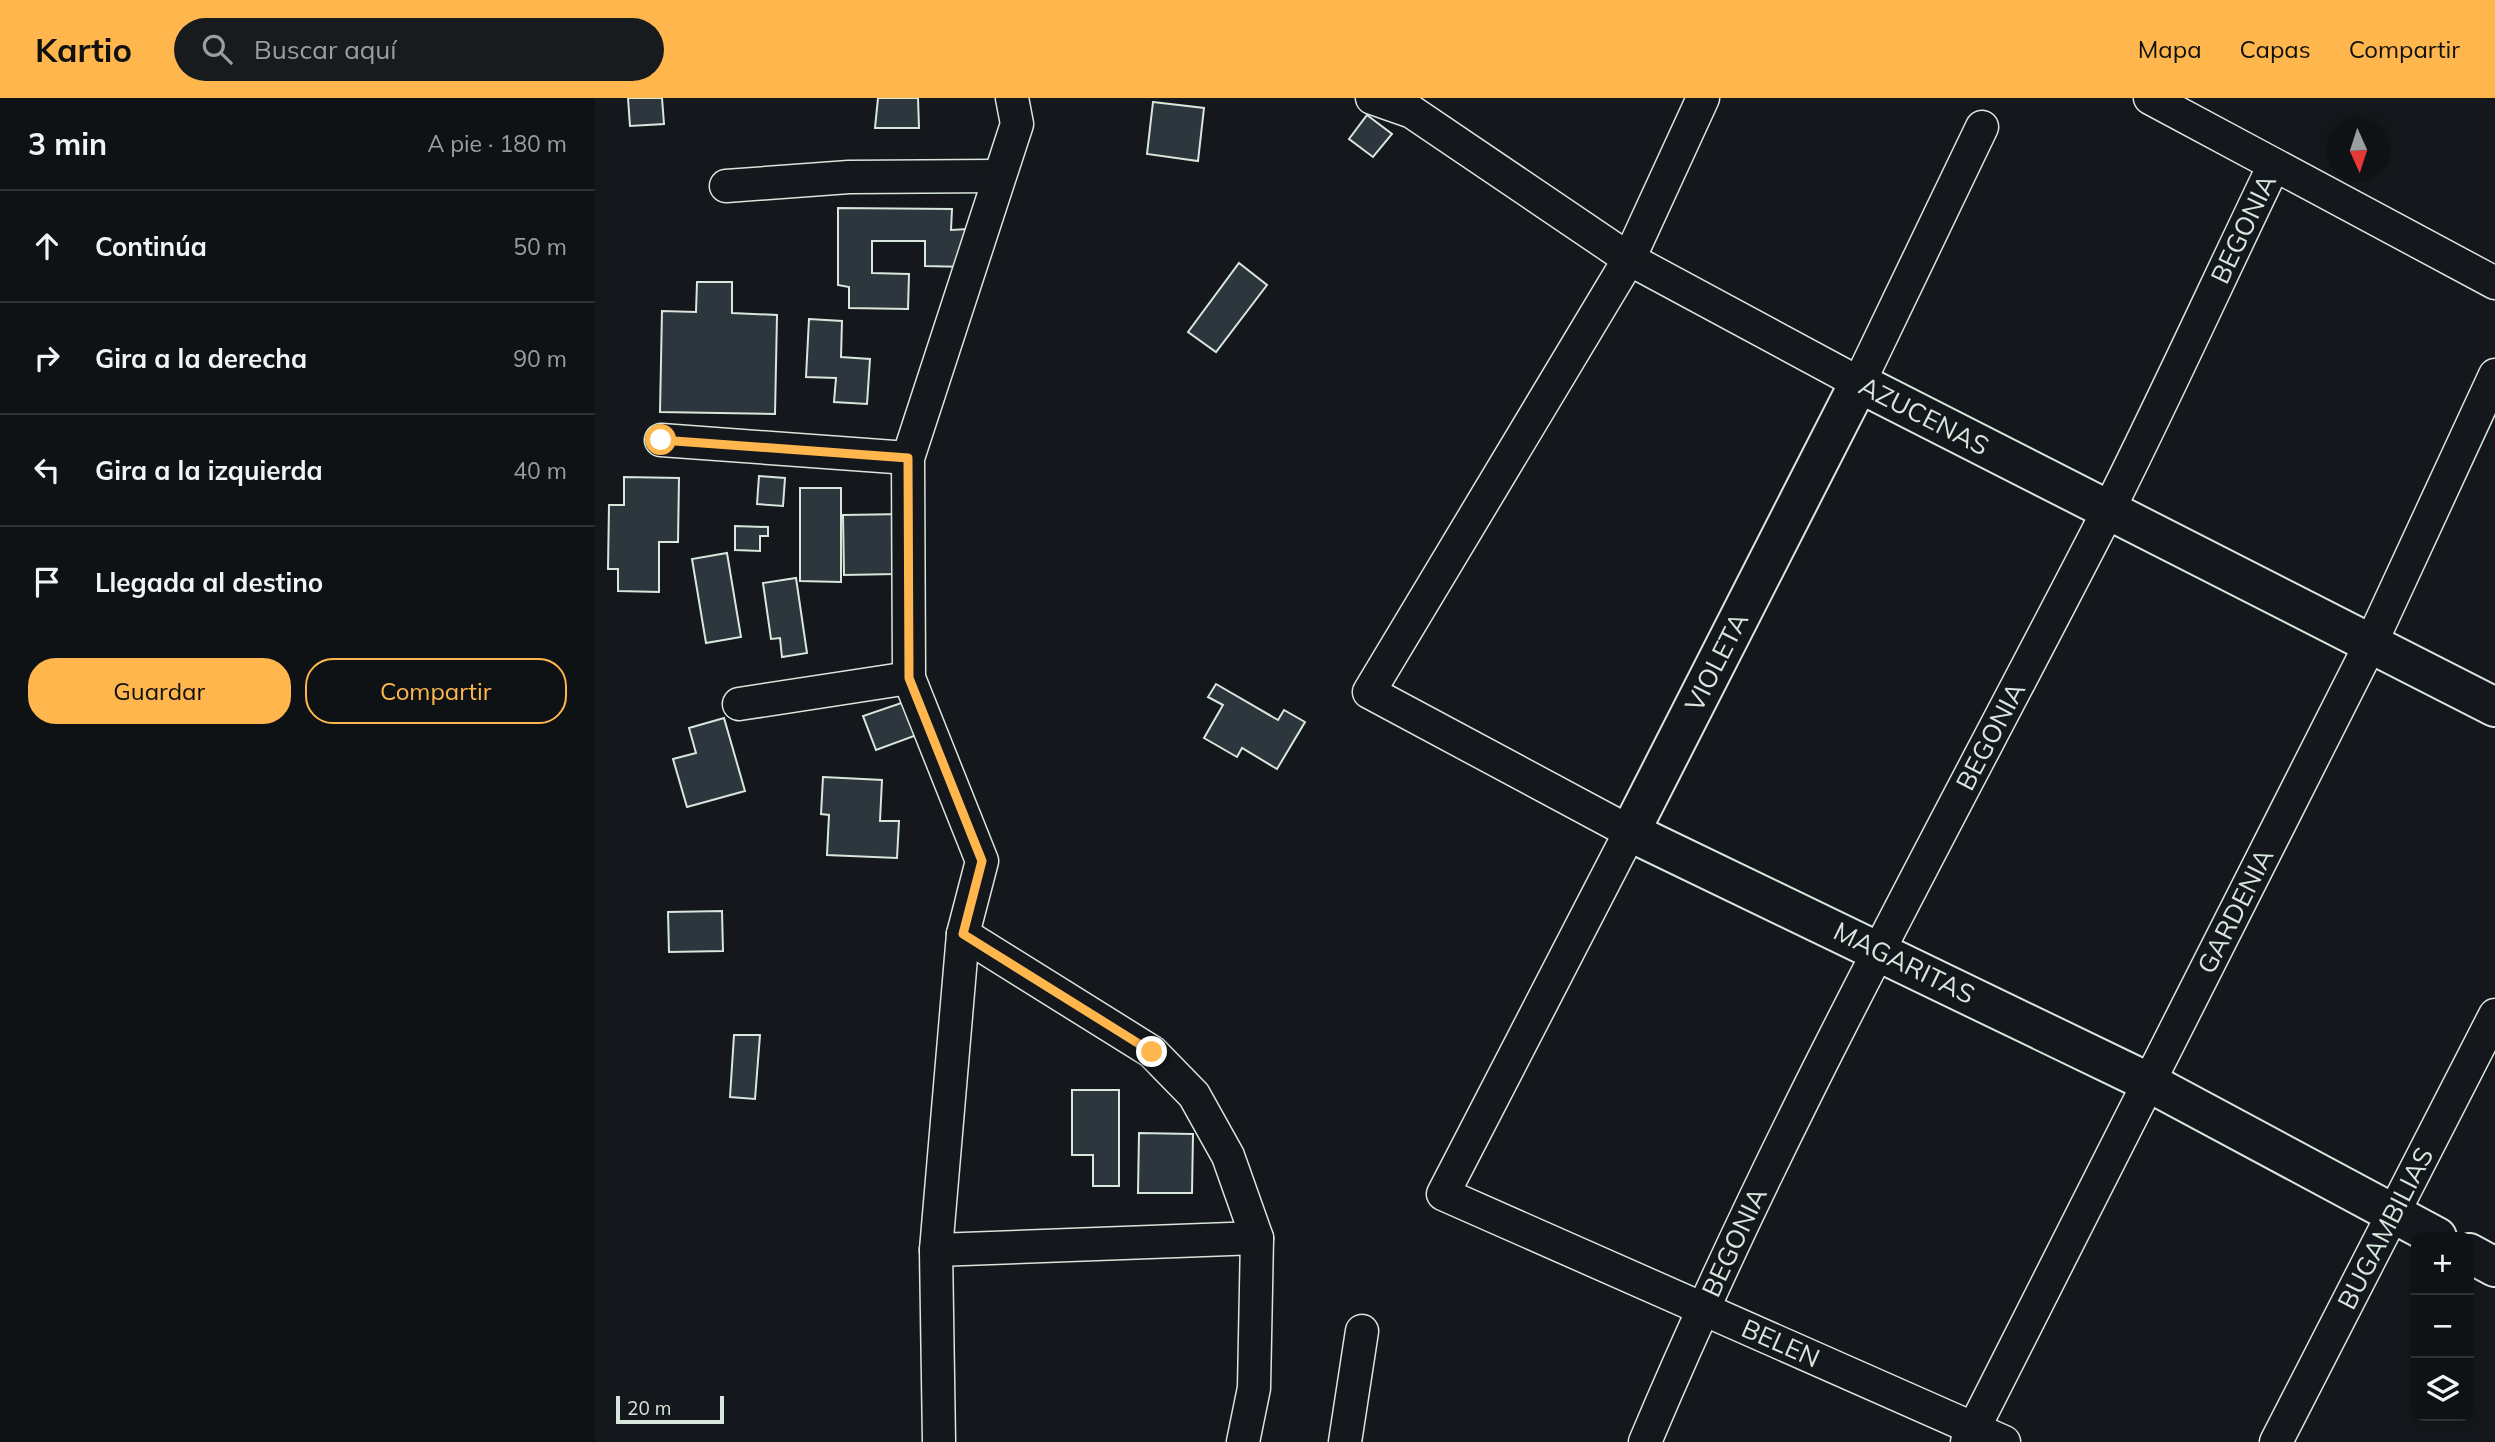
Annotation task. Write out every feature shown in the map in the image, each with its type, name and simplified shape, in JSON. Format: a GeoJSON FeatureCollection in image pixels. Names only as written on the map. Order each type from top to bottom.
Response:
{"type":"FeatureCollection","features":[{"type":"Feature","properties":{"kind":"street"},"geometry":{"type":"LineString","coordinates":[[939,1442],[936,1250],[963,934],[982,861],[909,678],[908,458],[997,176],[1017,124],[1012,98]]}},
{"type":"Feature","properties":{"kind":"street","name":"AZUCENAS"},"geometry":{"type":"LineString","coordinates":[[1372,98],[1412,112],[1629,259],[1859,383],[2495,707]]}},
{"type":"Feature","properties":{"kind":"street"},"geometry":{"type":"LineString","coordinates":[[1629,259],[1703,98]]}},
{"type":"Feature","properties":{"kind":"street"},"geometry":{"type":"LineString","coordinates":[[2151,98],[2495,283]]}},
{"type":"Feature","properties":{"kind":"street","name":"VIOLETA"},"geometry":{"type":"LineString","coordinates":[[1443,1194],[1859,383],[1982,127]]}},
{"type":"Feature","properties":{"kind":"street","name":"BEGONIA"},"geometry":{"type":"LineString","coordinates":[[1645,1442],[1702,1307],[1879,951],[2109,509],[2274,164]]}},
{"type":"Feature","properties":{"kind":"street"},"geometry":{"type":"LineString","coordinates":[[726,186],[849,177],[997,176]]}},
{"type":"Feature","properties":{"kind":"street","name":"MAGARITAS"},"geometry":{"type":"LineString","coordinates":[[1629,259],[1369,692],[1630,832],[2150,1083],[2427,1232]]}},
{"type":"Feature","properties":{"kind":"street","name":"GARDENIA"},"geometry":{"type":"LineString","coordinates":[[1971,1435],[2371,643],[2495,375]]}},
{"type":"Feature","properties":{"kind":"street"},"geometry":{"type":"LineString","coordinates":[[661,440],[908,458]]}},
{"type":"Feature","properties":{"kind":"street"},"geometry":{"type":"LineString","coordinates":[[739,704],[909,678]]}},
{"type":"Feature","properties":{"kind":"street"},"geometry":{"type":"LineString","coordinates":[[963,934],[1152,1052],[1194,1095],[1228,1156],[1257,1238],[1254,1388],[1243,1442]]}},
{"type":"Feature","properties":{"kind":"street","name":"BUGAMBILIAS"},"geometry":{"type":"LineString","coordinates":[[2276,1442],[2495,1015]]}},
{"type":"Feature","properties":{"kind":"street","name":"BELEN"},"geometry":{"type":"LineString","coordinates":[[1443,1194],[1702,1307],[1971,1435],[2004,1442]]}},
{"type":"Feature","properties":{"kind":"street"},"geometry":{"type":"LineString","coordinates":[[936,1250],[1257,1238]]}},
{"type":"Feature","properties":{"kind":"street"},"geometry":{"type":"LineString","coordinates":[[2474,1256],[2495,1267]]}},
{"type":"Feature","properties":{"kind":"street"},"geometry":{"type":"LineString","coordinates":[[1345,1442],[1362,1331]]}},
{"type":"Feature","properties":{"kind":"building"},"geometry":{"type":"Polygon","coordinates":[[[628,98],[662,98],[664,124],[630,126],[628,98]]]}},
{"type":"Feature","properties":{"kind":"building"},"geometry":{"type":"Polygon","coordinates":[[[878,98],[918,98],[919,128],[875,128],[878,98]]]}},
{"type":"Feature","properties":{"kind":"building"},"geometry":{"type":"Polygon","coordinates":[[[1153,102],[1204,108],[1198,161],[1147,154],[1153,102]]]}},
{"type":"Feature","properties":{"kind":"building"},"geometry":{"type":"Polygon","coordinates":[[[1367,115],[1392,134],[1373,157],[1349,139],[1367,115]]]}},
{"type":"Feature","properties":{"kind":"building"},"geometry":{"type":"Polygon","coordinates":[[[838,208],[952,209],[951,230],[968,229],[968,267],[925,266],[925,241],[872,241],[872,273],[909,274],[908,309],[849,308],[849,287],[838,285],[838,208]]]}},
{"type":"Feature","properties":{"kind":"building"},"geometry":{"type":"Polygon","coordinates":[[[1239,263],[1267,285],[1216,352],[1188,332],[1239,263]]]}},
{"type":"Feature","properties":{"kind":"building"},"geometry":{"type":"Polygon","coordinates":[[[697,282],[732,282],[732,313],[777,315],[775,414],[660,412],[662,311],[696,312],[697,282]]]}},
{"type":"Feature","properties":{"kind":"building"},"geometry":{"type":"Polygon","coordinates":[[[809,319],[842,321],[841,357],[870,359],[867,404],[834,402],[836,378],[806,377],[809,319]]]}},
{"type":"Feature","properties":{"kind":"building"},"geometry":{"type":"Polygon","coordinates":[[[759,476],[785,478],[783,506],[757,504],[759,476]]]}},
{"type":"Feature","properties":{"kind":"building"},"geometry":{"type":"Polygon","coordinates":[[[624,477],[679,478],[678,542],[659,542],[659,592],[618,591],[618,569],[608,569],[609,505],[624,505],[624,477]]]}},
{"type":"Feature","properties":{"kind":"building"},"geometry":{"type":"Polygon","coordinates":[[[800,488],[841,488],[841,582],[800,581],[800,488]]]}},
{"type":"Feature","properties":{"kind":"building"},"geometry":{"type":"Polygon","coordinates":[[[904,514],[896,574],[844,575],[843,515],[904,514]]]}},
{"type":"Feature","properties":{"kind":"building"},"geometry":{"type":"Polygon","coordinates":[[[735,526],[768,527],[768,536],[760,536],[760,551],[735,550],[735,526]]]}},
{"type":"Feature","properties":{"kind":"building"},"geometry":{"type":"Polygon","coordinates":[[[727,553],[741,637],[706,643],[692,559],[727,553]]]}},
{"type":"Feature","properties":{"kind":"building"},"geometry":{"type":"Polygon","coordinates":[[[796,578],[807,653],[782,657],[780,638],[771,639],[763,583],[796,578]]]}},
{"type":"Feature","properties":{"kind":"building"},"geometry":{"type":"Polygon","coordinates":[[[1216,684],[1278,720],[1284,710],[1305,722],[1277,769],[1242,748],[1237,757],[1204,738],[1223,705],[1208,697],[1216,684]]]}},
{"type":"Feature","properties":{"kind":"building"},"geometry":{"type":"Polygon","coordinates":[[[913,699],[925,732],[876,750],[863,716],[913,699]]]}},
{"type":"Feature","properties":{"kind":"building"},"geometry":{"type":"Polygon","coordinates":[[[724,718],[745,791],[687,807],[673,759],[696,753],[689,728],[724,718]]]}},
{"type":"Feature","properties":{"kind":"building"},"geometry":{"type":"Polygon","coordinates":[[[823,777],[882,780],[880,821],[899,821],[897,858],[827,855],[829,815],[821,814],[823,777]]]}},
{"type":"Feature","properties":{"kind":"building"},"geometry":{"type":"Polygon","coordinates":[[[722,911],[723,951],[669,952],[668,912],[722,911]]]}},
{"type":"Feature","properties":{"kind":"building"},"geometry":{"type":"Polygon","coordinates":[[[734,1035],[760,1035],[755,1099],[730,1097],[734,1035]]]}},
{"type":"Feature","properties":{"kind":"building"},"geometry":{"type":"Polygon","coordinates":[[[1072,1090],[1119,1090],[1119,1186],[1093,1186],[1093,1155],[1072,1155],[1072,1090]]]}},
{"type":"Feature","properties":{"kind":"building"},"geometry":{"type":"Polygon","coordinates":[[[1139,1133],[1193,1134],[1192,1193],[1138,1193],[1139,1133]]]}},
{"type":"Feature","properties":{"kind":"route"},"geometry":{"type":"LineString","coordinates":[[661,440],[908,458],[909,678],[982,861],[963,934],[1152,1052]]}}]}
